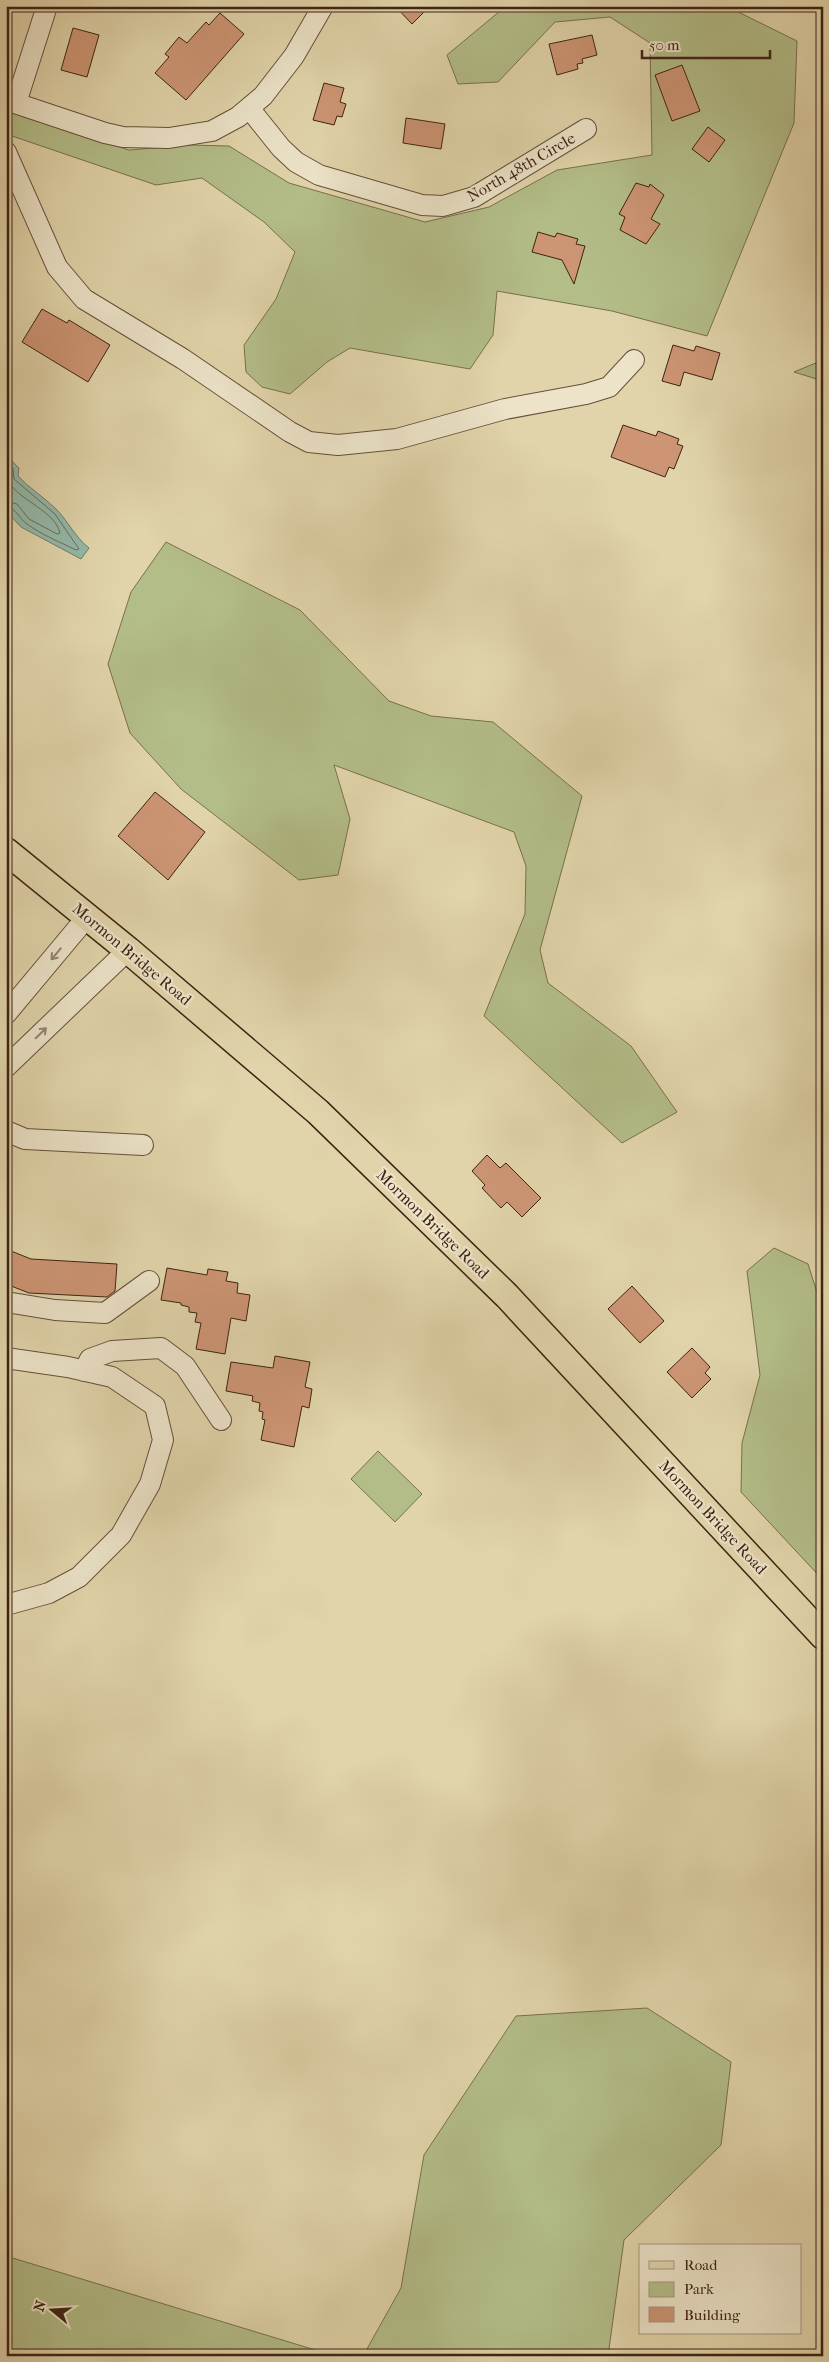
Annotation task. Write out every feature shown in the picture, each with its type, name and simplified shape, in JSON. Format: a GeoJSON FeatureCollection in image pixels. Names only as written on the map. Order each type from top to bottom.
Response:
{"type":"FeatureCollection","features":[{"type":"Feature","properties":{"kind":"main road","name":"Mormon Bridge Road"},"geometry":{"type":"LineString","coordinates":[[6,851],[128,950],[318,1112],[507,1296],[823,1636]]}},
{"type":"Feature","properties":{"kind":"street"},"geometry":{"type":"LineString","coordinates":[[47,6],[11,101],[105,133],[144,139],[169,138],[212,131],[238,117],[263,96],[281,76],[323,6]]}},
{"type":"Feature","properties":{"kind":"street","name":"North 48th Circle"},"geometry":{"type":"LineString","coordinates":[[249,108],[281,148],[296,162],[319,175],[422,205],[443,206],[474,197],[586,129]]}},
{"type":"Feature","properties":{"kind":"street"},"geometry":{"type":"LineString","coordinates":[[6,152],[57,267],[84,298],[183,359],[290,432],[309,442],[338,445],[397,438],[505,409],[586,394],[609,387],[634,360]]}},
{"type":"Feature","properties":{"kind":"street"},"geometry":{"type":"LineString","coordinates":[[6,1014],[87,917]]}},
{"type":"Feature","properties":{"kind":"street"},"geometry":{"type":"LineString","coordinates":[[6,1067],[128,950]]}},
{"type":"Feature","properties":{"kind":"street"},"geometry":{"type":"LineString","coordinates":[[6,1131],[25,1139],[143,1145]]}},
{"type":"Feature","properties":{"kind":"street"},"geometry":{"type":"LineString","coordinates":[[6,1302],[55,1310],[105,1313],[149,1281]]}},
{"type":"Feature","properties":{"kind":"street"},"geometry":{"type":"LineString","coordinates":[[84,1371],[90,1359],[112,1351],[161,1348],[185,1366],[221,1420]]}},
{"type":"Feature","properties":{"kind":"street"},"geometry":{"type":"LineString","coordinates":[[6,1358],[112,1377],[154,1406],[163,1440],[150,1484],[121,1535],[79,1577],[49,1593],[6,1605]]}},
{"type":"Feature","properties":{"kind":"green space"},"geometry":{"type":"Polygon","coordinates":[[[506,6],[726,6],[797,41],[794,123],[707,336],[612,311],[497,291],[493,335],[470,369],[350,348],[327,362],[290,394],[262,387],[246,372],[244,345],[276,299],[295,252],[264,222],[202,178],[156,185],[12,136],[6,124],[6,113],[10,112],[129,150],[189,145],[229,146],[289,183],[425,222],[489,207],[557,170],[652,155],[650,43],[610,17],[555,22],[498,82],[458,84],[447,55],[506,6]]]}},
{"type":"Feature","properties":{"kind":"green space"},"geometry":{"type":"Polygon","coordinates":[[[823,360],[823,381],[794,372],[823,360]]]}},
{"type":"Feature","properties":{"kind":"green space"},"geometry":{"type":"Polygon","coordinates":[[[166,542],[300,610],[389,701],[431,716],[493,722],[582,796],[540,950],[548,983],[631,1046],[677,1112],[622,1143],[484,1016],[525,914],[526,866],[514,832],[334,765],[350,819],[338,875],[299,880],[181,789],[130,733],[108,664],[131,592],[166,542]]]}},
{"type":"Feature","properties":{"kind":"green space"},"geometry":{"type":"Polygon","coordinates":[[[774,1248],[808,1264],[823,1311],[823,1580],[741,1492],[742,1443],[760,1375],[747,1271],[774,1248]]]}},
{"type":"Feature","properties":{"kind":"green space"},"geometry":{"type":"Polygon","coordinates":[[[378,1451],[422,1494],[395,1522],[351,1479],[378,1451]]]}},
{"type":"Feature","properties":{"kind":"green space"},"geometry":{"type":"Polygon","coordinates":[[[647,2008],[731,2062],[721,2145],[624,2240],[608,2356],[363,2356],[401,2288],[424,2155],[516,2016],[647,2008]]]}},
{"type":"Feature","properties":{"kind":"green space"},"geometry":{"type":"Polygon","coordinates":[[[6,2256],[335,2356],[6,2356],[6,2256]]]}},
{"type":"Feature","properties":{"kind":"water"},"geometry":{"type":"Polygon","coordinates":[[[6,455],[19,468],[18,476],[56,509],[79,539],[89,548],[81,559],[21,527],[6,511],[6,455]]]}},
{"type":"Feature","properties":{"kind":"building"},"geometry":{"type":"Polygon","coordinates":[[[395,6],[430,6],[412,24],[395,6]]]}},
{"type":"Feature","properties":{"kind":"building"},"geometry":{"type":"Polygon","coordinates":[[[220,13],[244,34],[186,100],[155,73],[169,57],[165,54],[179,37],[187,43],[206,22],[209,25],[220,13]]]}},
{"type":"Feature","properties":{"kind":"building"},"geometry":{"type":"Polygon","coordinates":[[[73,28],[99,35],[87,77],[61,70],[73,28]]]}},
{"type":"Feature","properties":{"kind":"building"},"geometry":{"type":"Polygon","coordinates":[[[592,35],[597,55],[582,59],[583,63],[577,64],[578,69],[557,75],[549,44],[592,35]]]}},
{"type":"Feature","properties":{"kind":"building"},"geometry":{"type":"Polygon","coordinates":[[[682,65],[700,111],[672,121],[655,75],[682,65]]]}},
{"type":"Feature","properties":{"kind":"building"},"geometry":{"type":"Polygon","coordinates":[[[324,83],[344,88],[340,102],[346,104],[342,117],[337,116],[334,125],[313,120],[324,83]]]}},
{"type":"Feature","properties":{"kind":"building"},"geometry":{"type":"Polygon","coordinates":[[[406,118],[445,124],[441,149],[403,143],[406,118]]]}},
{"type":"Feature","properties":{"kind":"building"},"geometry":{"type":"Polygon","coordinates":[[[708,127],[725,140],[709,162],[692,149],[708,127]]]}},
{"type":"Feature","properties":{"kind":"building"},"geometry":{"type":"Polygon","coordinates":[[[636,183],[649,187],[650,184],[664,195],[651,219],[660,224],[646,244],[620,230],[625,217],[619,214],[636,183]]]}},
{"type":"Feature","properties":{"kind":"building"},"geometry":{"type":"Polygon","coordinates":[[[538,232],[555,237],[557,233],[578,239],[576,244],[585,246],[574,284],[562,260],[532,252],[538,232]]]}},
{"type":"Feature","properties":{"kind":"building"},"geometry":{"type":"Polygon","coordinates":[[[42,309],[67,323],[69,320],[110,345],[88,382],[22,342],[42,309]]]}},
{"type":"Feature","properties":{"kind":"building"},"geometry":{"type":"Polygon","coordinates":[[[673,345],[694,351],[696,346],[720,353],[712,380],[684,372],[680,386],[662,381],[673,345]]]}},
{"type":"Feature","properties":{"kind":"building"},"geometry":{"type":"Polygon","coordinates":[[[623,425],[656,436],[658,431],[679,439],[677,444],[683,446],[674,469],[669,467],[665,477],[611,457],[623,425]]]}},
{"type":"Feature","properties":{"kind":"building"},"geometry":{"type":"Polygon","coordinates":[[[155,792],[205,832],[168,880],[118,836],[155,792]]]}},
{"type":"Feature","properties":{"kind":"building"},"geometry":{"type":"Polygon","coordinates":[[[487,1155],[500,1168],[506,1163],[541,1198],[522,1217],[507,1202],[501,1208],[482,1188],[485,1185],[472,1171],[487,1155]]]}},
{"type":"Feature","properties":{"kind":"building"},"geometry":{"type":"Polygon","coordinates":[[[6,1249],[31,1259],[117,1264],[115,1291],[107,1297],[29,1293],[6,1284],[6,1249]]]}},
{"type":"Feature","properties":{"kind":"building"},"geometry":{"type":"Polygon","coordinates":[[[167,1268],[207,1275],[208,1269],[228,1272],[226,1281],[238,1283],[237,1293],[250,1295],[246,1321],[231,1318],[225,1354],[196,1349],[201,1323],[195,1322],[197,1313],[189,1312],[189,1307],[181,1305],[181,1303],[161,1300],[167,1268]]]}},
{"type":"Feature","properties":{"kind":"building"},"geometry":{"type":"Polygon","coordinates":[[[632,1286],[664,1321],[640,1343],[608,1309],[632,1286]]]}},
{"type":"Feature","properties":{"kind":"building"},"geometry":{"type":"Polygon","coordinates":[[[692,1348],[710,1367],[705,1373],[711,1379],[692,1398],[667,1372],[692,1348]]]}},
{"type":"Feature","properties":{"kind":"building"},"geometry":{"type":"Polygon","coordinates":[[[275,1356],[310,1362],[305,1387],[312,1389],[309,1408],[302,1406],[294,1447],[261,1440],[265,1420],[262,1419],[263,1412],[259,1411],[260,1403],[252,1401],[253,1396],[226,1391],[231,1362],[273,1368],[275,1356]]]}}]}
